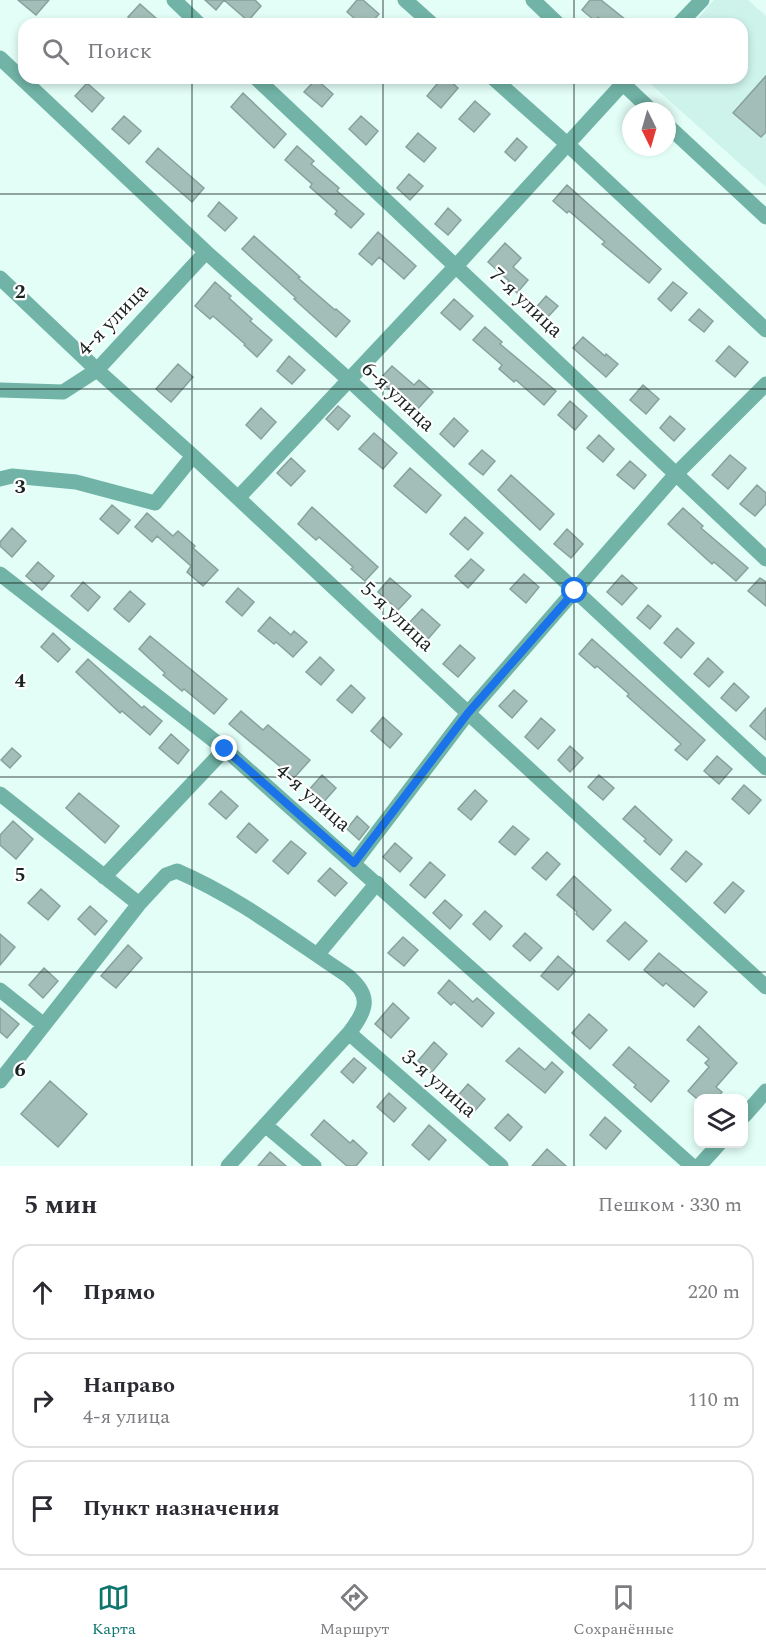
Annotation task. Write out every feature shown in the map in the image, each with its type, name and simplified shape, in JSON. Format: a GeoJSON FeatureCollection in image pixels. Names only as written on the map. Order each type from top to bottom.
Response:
{"type":"FeatureCollection","features":[{"type":"Feature","properties":{"kind":"street"},"geometry":{"type":"LineString","coordinates":[[174,0],[193,18]]}},
{"type":"Feature","properties":{"kind":"street"},"geometry":{"type":"LineString","coordinates":[[405,0],[425,18]]}},
{"type":"Feature","properties":{"kind":"street"},"geometry":{"type":"LineString","coordinates":[[533,0],[552,18]]}},
{"type":"Feature","properties":{"kind":"street"},"geometry":{"type":"LineString","coordinates":[[685,18],[702,0]]}},
{"type":"Feature","properties":{"kind":"street","name":"6-я улица"},"geometry":{"type":"LineString","coordinates":[[0,58],[18,75]]}},
{"type":"Feature","properties":{"kind":"street","name":"6-я улица"},"geometry":{"type":"LineString","coordinates":[[28,84],[206,252],[348,379],[766,768]]}},
{"type":"Feature","properties":{"kind":"street","name":"7-я улица"},"geometry":{"type":"LineString","coordinates":[[262,84],[766,559]]}},
{"type":"Feature","properties":{"kind":"street"},"geometry":{"type":"LineString","coordinates":[[500,84],[766,330]]}},
{"type":"Feature","properties":{"kind":"street"},"geometry":{"type":"LineString","coordinates":[[238,498],[456,266],[618,84]]}},
{"type":"Feature","properties":{"kind":"street"},"geometry":{"type":"LineString","coordinates":[[626,84],[643,102]]}},
{"type":"Feature","properties":{"kind":"street"},"geometry":{"type":"LineString","coordinates":[[676,133],[766,217]]}},
{"type":"Feature","properties":{"kind":"street","name":"4-я улица"},"geometry":{"type":"LineString","coordinates":[[0,390],[63,392],[97,370],[206,252]]}},
{"type":"Feature","properties":{"kind":"street","name":"5-я улица"},"geometry":{"type":"LineString","coordinates":[[0,278],[766,987]]}},
{"type":"Feature","properties":{"kind":"street"},"geometry":{"type":"LineString","coordinates":[[354,863],[468,713],[676,474],[766,384]]}},
{"type":"Feature","properties":{"kind":"street"},"geometry":{"type":"LineString","coordinates":[[0,479],[12,476],[76,482],[154,503],[193,456]]}},
{"type":"Feature","properties":{"kind":"street","name":"4-я улица"},"geometry":{"type":"LineString","coordinates":[[0,574],[225,749],[692,1166]]}},
{"type":"Feature","properties":{"kind":"street"},"geometry":{"type":"LineString","coordinates":[[104,877],[225,749]]}},
{"type":"Feature","properties":{"kind":"street"},"geometry":{"type":"LineString","coordinates":[[2,801],[139,904]]}},
{"type":"Feature","properties":{"kind":"street"},"geometry":{"type":"LineString","coordinates":[[0,1081],[139,904],[166,875],[177,871],[238,903],[317,955],[358,985],[365,998],[362,1017],[349,1033],[228,1166]]}},
{"type":"Feature","properties":{"kind":"street"},"geometry":{"type":"LineString","coordinates":[[317,955],[376,883]]}},
{"type":"Feature","properties":{"kind":"street"},"geometry":{"type":"LineString","coordinates":[[0,990],[44,1025]]}},
{"type":"Feature","properties":{"kind":"street","name":"3-я улица"},"geometry":{"type":"LineString","coordinates":[[349,1033],[501,1166]]}},
{"type":"Feature","properties":{"kind":"street"},"geometry":{"type":"LineString","coordinates":[[748,1111],[766,1091]]}},
{"type":"Feature","properties":{"kind":"street"},"geometry":{"type":"LineString","coordinates":[[266,1125],[314,1166]]}},
{"type":"Feature","properties":{"kind":"street"},"geometry":{"type":"LineString","coordinates":[[699,1166],[715,1148]]}},
{"type":"Feature","properties":{"kind":"shaded area"},"geometry":{"type":"Polygon","coordinates":[[[714,0],[748,0],[766,16],[766,187],[676,107],[676,102],[671,102],[651,84],[748,84],[748,18],[698,18],[714,0]]]}},
{"type":"Feature","properties":{"kind":"building"},"geometry":{"type":"Polygon","coordinates":[[[18,0],[49,0],[36,15],[18,0]]]}},
{"type":"Feature","properties":{"kind":"building"},"geometry":{"type":"Polygon","coordinates":[[[205,0],[224,0],[216,10],[205,0]]]}},
{"type":"Feature","properties":{"kind":"building"},"geometry":{"type":"Polygon","coordinates":[[[224,0],[255,0],[261,6],[251,18],[245,18],[224,0]]]}},
{"type":"Feature","properties":{"kind":"building"},"geometry":{"type":"Polygon","coordinates":[[[357,0],[363,0],[379,14],[375,18],[354,18],[347,12],[357,0]]]}},
{"type":"Feature","properties":{"kind":"building"},"geometry":{"type":"Polygon","coordinates":[[[590,0],[601,0],[624,18],[591,18],[582,10],[590,0]]]}},
{"type":"Feature","properties":{"kind":"building"},"geometry":{"type":"Polygon","coordinates":[[[140,4],[156,18],[129,18],[140,4]]]}},
{"type":"Feature","properties":{"kind":"building"},"geometry":{"type":"Polygon","coordinates":[[[766,76],[766,132],[761,137],[733,113],[766,76]]]}},
{"type":"Feature","properties":{"kind":"building"},"geometry":{"type":"Polygon","coordinates":[[[88,84],[104,98],[92,112],[75,96],[88,84]]]}},
{"type":"Feature","properties":{"kind":"building"},"geometry":{"type":"Polygon","coordinates":[[[311,84],[322,84],[333,94],[322,107],[304,92],[311,84]]]}},
{"type":"Feature","properties":{"kind":"building"},"geometry":{"type":"Polygon","coordinates":[[[437,84],[454,84],[458,88],[441,108],[427,96],[437,84]]]}},
{"type":"Feature","properties":{"kind":"building"},"geometry":{"type":"Polygon","coordinates":[[[243,93],[286,134],[274,148],[231,107],[243,93]]]}},
{"type":"Feature","properties":{"kind":"building"},"geometry":{"type":"Polygon","coordinates":[[[475,101],[490,114],[474,132],[459,119],[475,101]]]}},
{"type":"Feature","properties":{"kind":"building"},"geometry":{"type":"Polygon","coordinates":[[[124,116],[141,131],[129,144],[112,129],[124,116]]]}},
{"type":"Feature","properties":{"kind":"building"},"geometry":{"type":"Polygon","coordinates":[[[361,116],[378,131],[366,145],[349,129],[361,116]]]}},
{"type":"Feature","properties":{"kind":"building"},"geometry":{"type":"Polygon","coordinates":[[[418,133],[436,148],[424,162],[406,147],[418,133]]]}},
{"type":"Feature","properties":{"kind":"building"},"geometry":{"type":"Polygon","coordinates":[[[517,138],[527,147],[515,161],[505,152],[517,138]]]}},
{"type":"Feature","properties":{"kind":"building"},"geometry":{"type":"Polygon","coordinates":[[[297,146],[314,161],[311,164],[339,188],[337,191],[364,214],[351,228],[335,214],[337,211],[310,187],[312,184],[285,160],[297,146]]]}},
{"type":"Feature","properties":{"kind":"building"},"geometry":{"type":"Polygon","coordinates":[[[158,148],[204,188],[192,202],[146,162],[158,148]]]}},
{"type":"Feature","properties":{"kind":"building"},"geometry":{"type":"Polygon","coordinates":[[[409,174],[423,186],[410,200],[397,188],[409,174]]]}},
{"type":"Feature","properties":{"kind":"building"},"geometry":{"type":"Polygon","coordinates":[[[567,185],[661,269],[649,283],[602,244],[605,242],[569,211],[567,213],[553,201],[567,185]]]}},
{"type":"Feature","properties":{"kind":"building"},"geometry":{"type":"Polygon","coordinates":[[[219,202],[237,218],[225,231],[208,216],[219,202]]]}},
{"type":"Feature","properties":{"kind":"building"},"geometry":{"type":"Polygon","coordinates":[[[448,208],[461,220],[448,235],[435,224],[448,208]]]}},
{"type":"Feature","properties":{"kind":"building"},"geometry":{"type":"Polygon","coordinates":[[[378,232],[416,266],[404,279],[379,257],[372,265],[359,254],[378,232]]]}},
{"type":"Feature","properties":{"kind":"building"},"geometry":{"type":"Polygon","coordinates":[[[254,236],[300,277],[298,278],[350,321],[336,337],[242,249],[254,236]]]}},
{"type":"Feature","properties":{"kind":"building"},"geometry":{"type":"Polygon","coordinates":[[[505,243],[521,258],[513,267],[528,280],[517,293],[507,283],[509,281],[488,262],[505,243]]]}},
{"type":"Feature","properties":{"kind":"building"},"geometry":{"type":"Polygon","coordinates":[[[215,282],[252,319],[250,321],[272,340],[257,357],[213,316],[210,319],[195,306],[215,282]]]}},
{"type":"Feature","properties":{"kind":"building"},"geometry":{"type":"Polygon","coordinates":[[[673,282],[687,293],[671,311],[658,299],[673,282]]]}},
{"type":"Feature","properties":{"kind":"building"},"geometry":{"type":"Polygon","coordinates":[[[546,296],[558,306],[545,320],[534,310],[546,296]]]}},
{"type":"Feature","properties":{"kind":"building"},"geometry":{"type":"Polygon","coordinates":[[[454,299],[473,316],[460,330],[441,313],[454,299]]]}},
{"type":"Feature","properties":{"kind":"building"},"geometry":{"type":"Polygon","coordinates":[[[699,309],[713,321],[704,332],[689,320],[699,309]]]}},
{"type":"Feature","properties":{"kind":"building"},"geometry":{"type":"Polygon","coordinates":[[[485,327],[502,342],[500,344],[556,391],[544,405],[516,380],[514,382],[499,369],[502,365],[473,340],[485,327]]]}},
{"type":"Feature","properties":{"kind":"building"},"geometry":{"type":"Polygon","coordinates":[[[583,337],[618,364],[606,377],[573,348],[583,337]]]}},
{"type":"Feature","properties":{"kind":"building"},"geometry":{"type":"Polygon","coordinates":[[[729,346],[748,362],[735,377],[716,361],[729,346]]]}},
{"type":"Feature","properties":{"kind":"building"},"geometry":{"type":"Polygon","coordinates":[[[289,356],[305,370],[292,384],[277,371],[289,356]]]}},
{"type":"Feature","properties":{"kind":"building"},"geometry":{"type":"Polygon","coordinates":[[[178,364],[193,377],[171,402],[156,389],[178,364]]]}},
{"type":"Feature","properties":{"kind":"building"},"geometry":{"type":"Polygon","coordinates":[[[392,366],[414,385],[419,380],[433,392],[415,412],[379,380],[392,366]]]}},
{"type":"Feature","properties":{"kind":"building"},"geometry":{"type":"Polygon","coordinates":[[[643,385],[659,399],[646,414],[630,400],[643,385]]]}},
{"type":"Feature","properties":{"kind":"building"},"geometry":{"type":"Polygon","coordinates":[[[570,401],[587,416],[575,430],[558,415],[570,401]]]}},
{"type":"Feature","properties":{"kind":"building"},"geometry":{"type":"Polygon","coordinates":[[[338,406],[350,416],[338,430],[326,419],[338,406]]]}},
{"type":"Feature","properties":{"kind":"building"},"geometry":{"type":"Polygon","coordinates":[[[261,408],[276,422],[261,439],[246,425],[261,408]]]}},
{"type":"Feature","properties":{"kind":"building"},"geometry":{"type":"Polygon","coordinates":[[[670,416],[685,429],[674,441],[660,428],[670,416]]]}},
{"type":"Feature","properties":{"kind":"building"},"geometry":{"type":"Polygon","coordinates":[[[454,418],[468,431],[454,447],[440,434],[454,418]]]}},
{"type":"Feature","properties":{"kind":"building"},"geometry":{"type":"Polygon","coordinates":[[[374,433],[397,453],[383,469],[359,449],[374,433]]]}},
{"type":"Feature","properties":{"kind":"building"},"geometry":{"type":"Polygon","coordinates":[[[599,435],[614,449],[603,462],[587,448],[599,435]]]}},
{"type":"Feature","properties":{"kind":"building"},"geometry":{"type":"Polygon","coordinates":[[[482,450],[495,461],[483,475],[469,464],[482,450]]]}},
{"type":"Feature","properties":{"kind":"building"},"geometry":{"type":"Polygon","coordinates":[[[730,455],[746,468],[728,489],[712,475],[730,455]]]}},
{"type":"Feature","properties":{"kind":"building"},"geometry":{"type":"Polygon","coordinates":[[[291,458],[305,471],[291,486],[277,473],[291,458]]]}},
{"type":"Feature","properties":{"kind":"building"},"geometry":{"type":"Polygon","coordinates":[[[630,461],[646,475],[634,489],[617,475],[630,461]]]}},
{"type":"Feature","properties":{"kind":"building"},"geometry":{"type":"Polygon","coordinates":[[[410,468],[441,495],[426,513],[394,486],[410,468]]]}},
{"type":"Feature","properties":{"kind":"building"},"geometry":{"type":"Polygon","coordinates":[[[511,475],[554,514],[540,530],[498,490],[511,475]]]}},
{"type":"Feature","properties":{"kind":"building"},"geometry":{"type":"Polygon","coordinates":[[[757,485],[766,493],[766,504],[755,516],[740,504],[757,485]]]}},
{"type":"Feature","properties":{"kind":"building"},"geometry":{"type":"Polygon","coordinates":[[[112,505],[130,520],[118,534],[100,519],[112,505]]]}},
{"type":"Feature","properties":{"kind":"building"},"geometry":{"type":"Polygon","coordinates":[[[312,507],[378,567],[365,581],[351,569],[353,567],[319,537],[316,540],[298,524],[312,507]]]}},
{"type":"Feature","properties":{"kind":"building"},"geometry":{"type":"Polygon","coordinates":[[[683,508],[703,526],[701,528],[748,568],[736,581],[714,562],[712,564],[668,524],[683,508]]]}},
{"type":"Feature","properties":{"kind":"building"},"geometry":{"type":"Polygon","coordinates":[[[147,513],[173,536],[178,531],[218,570],[203,586],[187,572],[191,566],[157,536],[152,542],[135,527],[147,513]]]}},
{"type":"Feature","properties":{"kind":"building"},"geometry":{"type":"Polygon","coordinates":[[[465,517],[483,533],[468,550],[450,534],[465,517]]]}},
{"type":"Feature","properties":{"kind":"building"},"geometry":{"type":"Polygon","coordinates":[[[12,528],[26,541],[12,557],[0,546],[0,542],[12,528]]]}},
{"type":"Feature","properties":{"kind":"building"},"geometry":{"type":"Polygon","coordinates":[[[567,529],[583,544],[571,558],[554,544],[567,529]]]}},
{"type":"Feature","properties":{"kind":"building"},"geometry":{"type":"Polygon","coordinates":[[[471,559],[484,570],[468,588],[455,576],[471,559]]]}},
{"type":"Feature","properties":{"kind":"building"},"geometry":{"type":"Polygon","coordinates":[[[38,562],[54,576],[42,590],[26,576],[38,562]]]}},
{"type":"Feature","properties":{"kind":"building"},"geometry":{"type":"Polygon","coordinates":[[[524,574],[539,587],[526,603],[510,589],[524,574]]]}},
{"type":"Feature","properties":{"kind":"building"},"geometry":{"type":"Polygon","coordinates":[[[622,575],[637,588],[622,605],[607,592],[622,575]]]}},
{"type":"Feature","properties":{"kind":"building"},"geometry":{"type":"Polygon","coordinates":[[[390,578],[411,596],[398,610],[378,592],[390,578]]]}},
{"type":"Feature","properties":{"kind":"building"},"geometry":{"type":"Polygon","coordinates":[[[760,578],[766,582],[766,606],[748,591],[760,578]]]}},
{"type":"Feature","properties":{"kind":"building"},"geometry":{"type":"Polygon","coordinates":[[[83,582],[100,597],[88,611],[71,596],[83,582]]]}},
{"type":"Feature","properties":{"kind":"building"},"geometry":{"type":"Polygon","coordinates":[[[238,588],[254,602],[242,616],[226,602],[238,588]]]}},
{"type":"Feature","properties":{"kind":"building"},"geometry":{"type":"Polygon","coordinates":[[[130,591],[145,604],[129,622],[114,609],[130,591]]]}},
{"type":"Feature","properties":{"kind":"building"},"geometry":{"type":"Polygon","coordinates":[[[648,605],[661,616],[650,629],[637,618],[648,605]]]}},
{"type":"Feature","properties":{"kind":"building"},"geometry":{"type":"Polygon","coordinates":[[[422,609],[440,625],[428,639],[409,623],[422,609]]]}},
{"type":"Feature","properties":{"kind":"building"},"geometry":{"type":"Polygon","coordinates":[[[270,617],[291,635],[294,631],[307,642],[293,657],[276,642],[274,644],[258,631],[270,617]]]}},
{"type":"Feature","properties":{"kind":"building"},"geometry":{"type":"Polygon","coordinates":[[[677,628],[694,643],[681,658],[664,643],[677,628]]]}},
{"type":"Feature","properties":{"kind":"building"},"geometry":{"type":"Polygon","coordinates":[[[53,633],[70,649],[58,662],[41,647],[53,633]]]}},
{"type":"Feature","properties":{"kind":"building"},"geometry":{"type":"Polygon","coordinates":[[[150,636],[227,699],[214,714],[163,675],[165,673],[139,649],[150,636]]]}},
{"type":"Feature","properties":{"kind":"building"},"geometry":{"type":"Polygon","coordinates":[[[592,639],[705,740],[687,760],[675,750],[681,744],[627,696],[629,694],[597,666],[595,668],[579,654],[592,639]]]}},
{"type":"Feature","properties":{"kind":"building"},"geometry":{"type":"Polygon","coordinates":[[[460,645],[475,658],[458,677],[443,664],[460,645]]]}},
{"type":"Feature","properties":{"kind":"building"},"geometry":{"type":"Polygon","coordinates":[[[320,657],[334,670],[321,685],[306,672],[320,657]]]}},
{"type":"Feature","properties":{"kind":"building"},"geometry":{"type":"Polygon","coordinates":[[[708,658],[723,672],[709,687],[694,674],[708,658]]]}},
{"type":"Feature","properties":{"kind":"building"},"geometry":{"type":"Polygon","coordinates":[[[88,659],[142,708],[144,706],[162,721],[150,735],[122,711],[120,713],[76,672],[88,659]]]}},
{"type":"Feature","properties":{"kind":"building"},"geometry":{"type":"Polygon","coordinates":[[[734,683],[749,697],[736,711],[721,698],[734,683]]]}},
{"type":"Feature","properties":{"kind":"building"},"geometry":{"type":"Polygon","coordinates":[[[351,685],[365,698],[352,713],[337,700],[351,685]]]}},
{"type":"Feature","properties":{"kind":"building"},"geometry":{"type":"Polygon","coordinates":[[[514,690],[527,701],[512,718],[499,706],[514,690]]]}},
{"type":"Feature","properties":{"kind":"building"},"geometry":{"type":"Polygon","coordinates":[[[766,708],[766,740],[750,726],[766,708]]]}},
{"type":"Feature","properties":{"kind":"building"},"geometry":{"type":"Polygon","coordinates":[[[241,711],[263,730],[268,725],[310,760],[294,778],[229,724],[241,711]]]}},
{"type":"Feature","properties":{"kind":"building"},"geometry":{"type":"Polygon","coordinates":[[[383,717],[402,734],[390,748],[371,731],[383,717]]]}},
{"type":"Feature","properties":{"kind":"building"},"geometry":{"type":"Polygon","coordinates":[[[541,718],[555,730],[538,749],[525,737],[541,718]]]}},
{"type":"Feature","properties":{"kind":"building"},"geometry":{"type":"Polygon","coordinates":[[[171,734],[189,750],[178,764],[159,748],[171,734]]]}},
{"type":"Feature","properties":{"kind":"building"},"geometry":{"type":"Polygon","coordinates":[[[570,746],[583,758],[570,772],[558,760],[570,746]]]}},
{"type":"Feature","properties":{"kind":"building"},"geometry":{"type":"Polygon","coordinates":[[[12,748],[21,756],[10,768],[1,760],[12,748]]]}},
{"type":"Feature","properties":{"kind":"building"},"geometry":{"type":"Polygon","coordinates":[[[717,756],[732,769],[719,784],[704,771],[717,756]]]}},
{"type":"Feature","properties":{"kind":"building"},"geometry":{"type":"Polygon","coordinates":[[[322,775],[336,788],[321,805],[307,792],[322,775]]]}},
{"type":"Feature","properties":{"kind":"building"},"geometry":{"type":"Polygon","coordinates":[[[599,775],[614,788],[603,800],[588,787],[599,775]]]}},
{"type":"Feature","properties":{"kind":"building"},"geometry":{"type":"Polygon","coordinates":[[[744,785],[761,800],[749,814],[732,799],[744,785]]]}},
{"type":"Feature","properties":{"kind":"building"},"geometry":{"type":"Polygon","coordinates":[[[475,790],[487,801],[471,820],[458,809],[475,790]]]}},
{"type":"Feature","properties":{"kind":"building"},"geometry":{"type":"Polygon","coordinates":[[[221,791],[238,806],[226,819],[209,804],[221,791]]]}},
{"type":"Feature","properties":{"kind":"building"},"geometry":{"type":"Polygon","coordinates":[[[79,793],[119,826],[105,843],[66,808],[79,793]]]}},
{"type":"Feature","properties":{"kind":"building"},"geometry":{"type":"Polygon","coordinates":[[[635,806],[672,840],[660,855],[623,819],[635,806]]]}},
{"type":"Feature","properties":{"kind":"building"},"geometry":{"type":"Polygon","coordinates":[[[357,816],[369,827],[359,840],[347,829],[357,816]]]}},
{"type":"Feature","properties":{"kind":"building"},"geometry":{"type":"Polygon","coordinates":[[[13,821],[33,839],[16,859],[0,845],[0,835],[13,821]]]}},
{"type":"Feature","properties":{"kind":"building"},"geometry":{"type":"Polygon","coordinates":[[[249,823],[268,840],[256,853],[237,837],[249,823]]]}},
{"type":"Feature","properties":{"kind":"building"},"geometry":{"type":"Polygon","coordinates":[[[513,826],[529,839],[515,855],[499,842],[513,826]]]}},
{"type":"Feature","properties":{"kind":"building"},"geometry":{"type":"Polygon","coordinates":[[[291,841],[306,853],[288,874],[273,861],[291,841]]]}},
{"type":"Feature","properties":{"kind":"building"},"geometry":{"type":"Polygon","coordinates":[[[395,843],[412,858],[400,872],[383,857],[395,843]]]}},
{"type":"Feature","properties":{"kind":"building"},"geometry":{"type":"Polygon","coordinates":[[[686,851],[702,864],[686,882],[671,869],[686,851]]]}},
{"type":"Feature","properties":{"kind":"building"},"geometry":{"type":"Polygon","coordinates":[[[547,852],[560,864],[546,880],[532,868],[547,852]]]}},
{"type":"Feature","properties":{"kind":"building"},"geometry":{"type":"Polygon","coordinates":[[[430,862],[445,875],[425,898],[410,885],[430,862]]]}},
{"type":"Feature","properties":{"kind":"building"},"geometry":{"type":"Polygon","coordinates":[[[330,868],[347,883],[335,896],[318,881],[330,868]]]}},
{"type":"Feature","properties":{"kind":"building"},"geometry":{"type":"Polygon","coordinates":[[[574,876],[611,910],[593,930],[557,895],[574,876]]]}},
{"type":"Feature","properties":{"kind":"building"},"geometry":{"type":"Polygon","coordinates":[[[733,882],[744,891],[725,913],[714,903],[733,882]]]}},
{"type":"Feature","properties":{"kind":"building"},"geometry":{"type":"Polygon","coordinates":[[[41,889],[60,906],[48,920],[28,903],[41,889]]]}},
{"type":"Feature","properties":{"kind":"building"},"geometry":{"type":"Polygon","coordinates":[[[445,900],[462,915],[450,929],[433,913],[445,900]]]}},
{"type":"Feature","properties":{"kind":"building"},"geometry":{"type":"Polygon","coordinates":[[[90,906],[107,921],[95,935],[78,919],[90,906]]]}},
{"type":"Feature","properties":{"kind":"building"},"geometry":{"type":"Polygon","coordinates":[[[485,911],[502,926],[490,940],[473,924],[485,911]]]}},
{"type":"Feature","properties":{"kind":"building"},"geometry":{"type":"Polygon","coordinates":[[[625,922],[647,941],[629,960],[607,941],[625,922]]]}},
{"type":"Feature","properties":{"kind":"building"},"geometry":{"type":"Polygon","coordinates":[[[525,933],[542,948],[530,961],[513,946],[525,933]]]}},
{"type":"Feature","properties":{"kind":"building"},"geometry":{"type":"Polygon","coordinates":[[[0,934],[15,947],[0,965],[0,934]]]}},
{"type":"Feature","properties":{"kind":"building"},"geometry":{"type":"Polygon","coordinates":[[[403,937],[418,950],[404,966],[388,953],[403,937]]]}},
{"type":"Feature","properties":{"kind":"building"},"geometry":{"type":"Polygon","coordinates":[[[128,945],[142,958],[116,988],[101,976],[128,945]]]}},
{"type":"Feature","properties":{"kind":"building"},"geometry":{"type":"Polygon","coordinates":[[[659,953],[707,992],[694,1007],[666,983],[663,986],[644,970],[659,953]]]}},
{"type":"Feature","properties":{"kind":"building"},"geometry":{"type":"Polygon","coordinates":[[[558,956],[575,971],[558,990],[541,976],[558,956]]]}},
{"type":"Feature","properties":{"kind":"building"},"geometry":{"type":"Polygon","coordinates":[[[44,968],[58,981],[43,998],[29,985],[44,968]]]}},
{"type":"Feature","properties":{"kind":"building"},"geometry":{"type":"Polygon","coordinates":[[[449,980],[473,1002],[477,998],[494,1013],[482,1027],[454,1002],[451,1005],[438,993],[449,980]]]}},
{"type":"Feature","properties":{"kind":"building"},"geometry":{"type":"Polygon","coordinates":[[[393,1003],[409,1018],[391,1038],[375,1024],[393,1003]]]}},
{"type":"Feature","properties":{"kind":"building"},"geometry":{"type":"Polygon","coordinates":[[[0,1008],[19,1024],[7,1038],[0,1032],[0,1008]]]}},
{"type":"Feature","properties":{"kind":"building"},"geometry":{"type":"Polygon","coordinates":[[[589,1014],[607,1030],[590,1049],[572,1033],[589,1014]]]}},
{"type":"Feature","properties":{"kind":"building"},"geometry":{"type":"Polygon","coordinates":[[[699,1026],[737,1063],[716,1087],[722,1092],[720,1094],[694,1094],[694,1096],[688,1091],[709,1067],[705,1063],[709,1059],[687,1040],[699,1026]]]}},
{"type":"Feature","properties":{"kind":"building"},"geometry":{"type":"Polygon","coordinates":[[[434,1042],[447,1054],[431,1073],[418,1061],[434,1042]]]}},
{"type":"Feature","properties":{"kind":"building"},"geometry":{"type":"Polygon","coordinates":[[[629,1047],[669,1081],[651,1102],[613,1065],[629,1047]]]}},
{"type":"Feature","properties":{"kind":"building"},"geometry":{"type":"Polygon","coordinates":[[[519,1048],[545,1070],[552,1062],[563,1072],[545,1093],[506,1061],[519,1048]]]}},
{"type":"Feature","properties":{"kind":"building"},"geometry":{"type":"Polygon","coordinates":[[[354,1058],[366,1068],[353,1083],[341,1072],[354,1058]]]}},
{"type":"Feature","properties":{"kind":"building"},"geometry":{"type":"Polygon","coordinates":[[[50,1081],[87,1114],[58,1147],[21,1114],[50,1081]]]}},
{"type":"Feature","properties":{"kind":"building"},"geometry":{"type":"Polygon","coordinates":[[[468,1084],[485,1099],[473,1113],[456,1098],[468,1084]]]}},
{"type":"Feature","properties":{"kind":"building"},"geometry":{"type":"Polygon","coordinates":[[[389,1093],[406,1108],[394,1122],[377,1107],[389,1093]]]}},
{"type":"Feature","properties":{"kind":"building"},"geometry":{"type":"Polygon","coordinates":[[[508,1114],[522,1127],[510,1141],[495,1128],[508,1114]]]}},
{"type":"Feature","properties":{"kind":"building"},"geometry":{"type":"Polygon","coordinates":[[[605,1117],[621,1131],[606,1149],[590,1135],[605,1117]]]}},
{"type":"Feature","properties":{"kind":"building"},"geometry":{"type":"Polygon","coordinates":[[[324,1120],[350,1143],[353,1140],[367,1153],[356,1166],[347,1166],[311,1135],[324,1120]]]}},
{"type":"Feature","properties":{"kind":"building"},"geometry":{"type":"Polygon","coordinates":[[[429,1125],[446,1140],[429,1160],[412,1145],[429,1125]]]}},
{"type":"Feature","properties":{"kind":"building"},"geometry":{"type":"Polygon","coordinates":[[[547,1149],[566,1166],[532,1166],[547,1149]]]}},
{"type":"Feature","properties":{"kind":"building"},"geometry":{"type":"Polygon","coordinates":[[[270,1152],[286,1166],[258,1166],[270,1152]]]}},
{"type":"Feature","properties":{"kind":"route"},"geometry":{"type":"LineString","coordinates":[[225,749],[354,863],[468,713],[575,591]]}}]}
